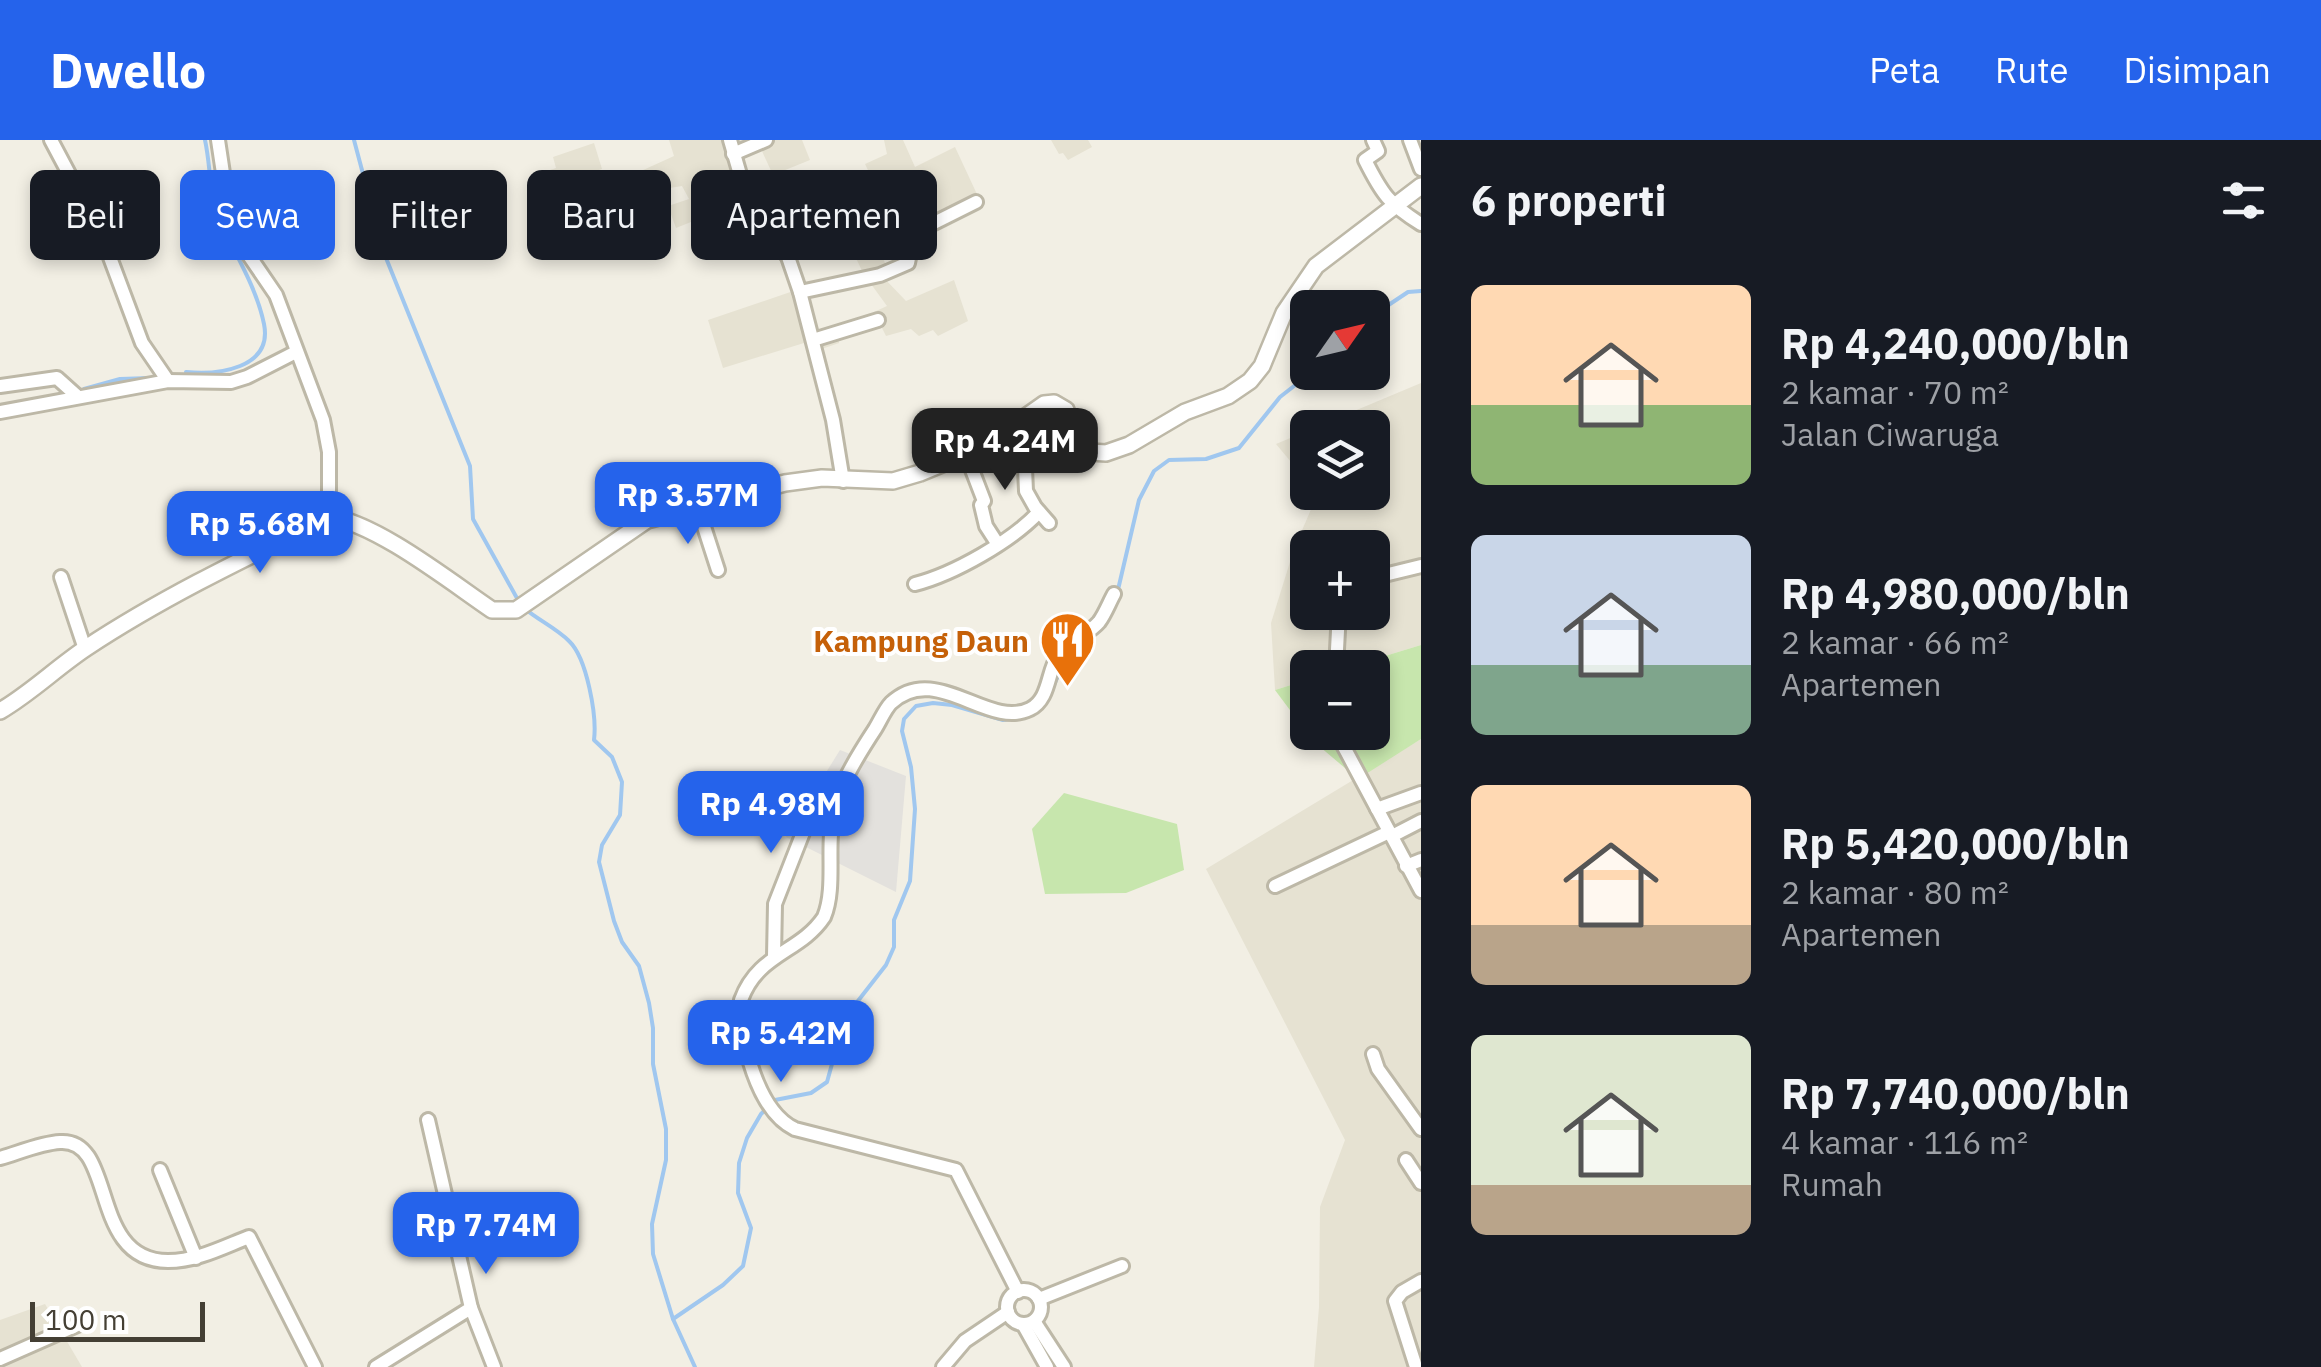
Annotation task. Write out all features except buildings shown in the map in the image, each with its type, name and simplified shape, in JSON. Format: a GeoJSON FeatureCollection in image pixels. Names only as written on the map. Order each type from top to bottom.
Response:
{"type":"FeatureCollection","features":[{"type":"Feature","properties":{"kind":"street"},"geometry":{"type":"LineString","coordinates":[[51,140],[102,236],[142,343],[168,381]]}},
{"type":"Feature","properties":{"kind":"street"},"geometry":{"type":"LineString","coordinates":[[218,140],[229,213],[248,254],[276,296],[323,420],[329,452],[329,518]]}},
{"type":"Feature","properties":{"kind":"street"},"geometry":{"type":"LineString","coordinates":[[766,140],[732,147],[750,210],[788,257],[800,292],[833,420],[842,481]]}},
{"type":"Feature","properties":{"kind":"street"},"geometry":{"type":"LineString","coordinates":[[1373,140],[1378,151],[1366,161],[1392,205],[1421,224]]}},
{"type":"Feature","properties":{"kind":"street"},"geometry":{"type":"LineString","coordinates":[[1410,140],[1421,169]]}},
{"type":"Feature","properties":{"kind":"street"},"geometry":{"type":"LineString","coordinates":[[0,711],[86,649],[216,572],[329,518],[340,518],[390,542],[492,610],[522,605],[647,520],[785,483],[822,478],[893,481],[966,454],[1003,434],[1044,404],[1054,402],[1066,410],[1081,446],[1090,452],[1106,453],[1128,445],[1185,412],[1228,396],[1250,381],[1262,366],[1284,313],[1316,266],[1421,186]]}},
{"type":"Feature","properties":{"kind":"street"},"geometry":{"type":"LineString","coordinates":[[800,292],[880,275],[908,263],[914,232],[976,202]]}},
{"type":"Feature","properties":{"kind":"street"},"geometry":{"type":"LineString","coordinates":[[813,340],[878,320]]}},
{"type":"Feature","properties":{"kind":"street"},"geometry":{"type":"LineString","coordinates":[[0,412],[168,381],[231,382],[247,378],[296,352]]}},
{"type":"Feature","properties":{"kind":"street"},"geometry":{"type":"LineString","coordinates":[[0,386],[57,378],[77,396]]}},
{"type":"Feature","properties":{"kind":"street"},"geometry":{"type":"LineString","coordinates":[[1003,434],[1025,468],[1026,491],[1050,523]]}},
{"type":"Feature","properties":{"kind":"street"},"geometry":{"type":"LineString","coordinates":[[966,454],[981,491],[986,526],[997,543]]}},
{"type":"Feature","properties":{"kind":"street"},"geometry":{"type":"LineString","coordinates":[[697,506],[718,570]]}},
{"type":"Feature","properties":{"kind":"street"},"geometry":{"type":"LineString","coordinates":[[915,584],[965,565],[1039,512]]}},
{"type":"Feature","properties":{"kind":"street"},"geometry":{"type":"LineString","coordinates":[[1390,574],[1421,566]]}},
{"type":"Feature","properties":{"kind":"street"},"geometry":{"type":"LineString","coordinates":[[61,577],[86,649]]}},
{"type":"Feature","properties":{"kind":"street"},"geometry":{"type":"LineString","coordinates":[[1018,1292],[956,1170],[795,1129],[770,1110],[756,1077],[741,1000],[760,969],[824,918],[836,802],[850,767],[891,703],[909,692],[932,690],[1003,712],[1031,709],[1042,699],[1057,657],[1099,622],[1114,594]]}},
{"type":"Feature","properties":{"kind":"street"},"geometry":{"type":"LineString","coordinates":[[1346,750],[1421,892]]}},
{"type":"Feature","properties":{"kind":"street"},"geometry":{"type":"LineString","coordinates":[[1377,809],[1421,792]]}},
{"type":"Feature","properties":{"kind":"street"},"geometry":{"type":"LineString","coordinates":[[1275,886],[1421,821]]}},
{"type":"Feature","properties":{"kind":"street"},"geometry":{"type":"LineString","coordinates":[[774,956],[775,904],[804,830],[810,823],[818,822],[831,828]]}},
{"type":"Feature","properties":{"kind":"street"},"geometry":{"type":"LineString","coordinates":[[1406,866],[1421,860]]}},
{"type":"Feature","properties":{"kind":"street"},"geometry":{"type":"LineString","coordinates":[[1373,1054],[1378,1068],[1419,1120]]}},
{"type":"Feature","properties":{"kind":"street"},"geometry":{"type":"LineString","coordinates":[[428,1120],[471,1308],[494,1367]]}},
{"type":"Feature","properties":{"kind":"street"},"geometry":{"type":"LineString","coordinates":[[0,1158],[61,1141],[79,1146],[91,1158],[116,1232],[128,1247],[166,1262],[196,1258],[249,1236],[314,1367]]}},
{"type":"Feature","properties":{"kind":"street"},"geometry":{"type":"LineString","coordinates":[[1406,1160],[1421,1183]]}},
{"type":"Feature","properties":{"kind":"street"},"geometry":{"type":"LineString","coordinates":[[160,1170],[196,1258]]}},
{"type":"Feature","properties":{"kind":"street"},"geometry":{"type":"LineString","coordinates":[[1039,1299],[1122,1266]]}},
{"type":"Feature","properties":{"kind":"street"},"geometry":{"type":"LineString","coordinates":[[1416,1367],[1395,1304],[1398,1296],[1421,1281]]}},
{"type":"Feature","properties":{"kind":"street"},"geometry":{"type":"LineString","coordinates":[[1028,1322],[1040,1312],[1039,1299],[1030,1291],[1018,1292],[1009,1300],[1008,1312],[1014,1320],[1028,1322],[1064,1367]]}},
{"type":"Feature","properties":{"kind":"street"},"geometry":{"type":"LineString","coordinates":[[376,1367],[471,1308]]}},
{"type":"Feature","properties":{"kind":"street"},"geometry":{"type":"LineString","coordinates":[[943,1367],[965,1341],[1008,1312]]}},
{"type":"Feature","properties":{"kind":"street"},"geometry":{"type":"LineString","coordinates":[[0,1359],[84,1322]]}},
{"type":"Feature","properties":{"kind":"street"},"geometry":{"type":"LineString","coordinates":[[1028,1322],[1047,1367]]}},
{"type":"Feature","properties":{"kind":"shaded area"},"geometry":{"type":"Polygon","coordinates":[[[669,140],[802,140],[810,160],[785,170],[771,170],[761,149],[745,157],[745,170],[691,170],[691,222],[676,228],[671,205],[689,199],[682,186],[671,188],[671,170],[643,170],[674,156],[669,140]]]}},
{"type":"Feature","properties":{"kind":"shaded area"},"geometry":{"type":"Polygon","coordinates":[[[884,140],[903,140],[915,167],[955,147],[982,205],[937,224],[937,170],[868,170],[865,164],[887,154],[884,140]]]}},
{"type":"Feature","properties":{"kind":"shaded area"},"geometry":{"type":"Polygon","coordinates":[[[1051,140],[1088,140],[1092,147],[1068,160],[1051,140]]]}},
{"type":"Feature","properties":{"kind":"shaded area"},"geometry":{"type":"Polygon","coordinates":[[[594,143],[602,169],[550,170],[556,168],[553,157],[594,143]]]}},
{"type":"Feature","properties":{"kind":"shaded area"},"geometry":{"type":"Polygon","coordinates":[[[857,260],[884,260],[887,267],[882,276],[906,301],[954,280],[968,321],[938,336],[933,330],[919,336],[911,329],[886,336],[874,312],[887,306],[857,260]]]}},
{"type":"Feature","properties":{"kind":"shaded area"},"geometry":{"type":"Polygon","coordinates":[[[805,287],[819,332],[837,327],[839,343],[810,353],[804,343],[723,368],[708,320],[805,287]]]}},
{"type":"Feature","properties":{"kind":"shaded area"},"geometry":{"type":"Polygon","coordinates":[[[1421,383],[1421,645],[1390,654],[1390,650],[1290,650],[1290,685],[1275,690],[1271,623],[1290,562],[1290,630],[1390,630],[1390,530],[1302,530],[1311,510],[1390,510],[1390,410],[1357,410],[1421,383]]]}},
{"type":"Feature","properties":{"kind":"shaded area"},"geometry":{"type":"Polygon","coordinates":[[[1290,438],[1290,461],[1276,444],[1290,438]]]}},
{"type":"Feature","properties":{"kind":"shaded area"},"geometry":{"type":"Polygon","coordinates":[[[1421,739],[1421,1367],[1314,1367],[1320,1207],[1345,1140],[1206,869],[1421,739]]]}},
{"type":"Feature","properties":{"kind":"shaded area"},"geometry":{"type":"Polygon","coordinates":[[[840,750],[906,776],[896,892],[786,837],[840,750]]]}},
{"type":"Feature","properties":{"kind":"shaded area"},"geometry":{"type":"Polygon","coordinates":[[[45,1304],[82,1367],[0,1367],[0,1320],[45,1304]]]}},
{"type":"Feature","properties":{"kind":"green space"},"geometry":{"type":"Polygon","coordinates":[[[1421,645],[1421,739],[1358,779],[1324,750],[1390,750],[1390,654],[1421,645]]]}},
{"type":"Feature","properties":{"kind":"green space"},"geometry":{"type":"Polygon","coordinates":[[[1290,685],[1290,710],[1275,690],[1290,685]]]}},
{"type":"Feature","properties":{"kind":"green space"},"geometry":{"type":"Polygon","coordinates":[[[1064,793],[1177,824],[1184,870],[1126,893],[1045,894],[1032,829],[1064,793]]]}},
{"type":"Feature","properties":{"kind":"waterway"},"geometry":{"type":"LineString","coordinates":[[186,372],[240,366],[260,351],[265,339],[256,298],[217,214],[205,140]]}},
{"type":"Feature","properties":{"kind":"waterway"},"geometry":{"type":"LineString","coordinates":[[354,140],[384,253],[470,466],[473,519],[518,600]]}},
{"type":"Feature","properties":{"kind":"waterway"},"geometry":{"type":"LineString","coordinates":[[1390,304],[1408,292],[1421,291]]}},
{"type":"Feature","properties":{"kind":"waterway"},"geometry":{"type":"LineString","coordinates":[[84,389],[120,379],[150,378]]}},
{"type":"Feature","properties":{"kind":"waterway"},"geometry":{"type":"LineString","coordinates":[[1117,594],[1139,500],[1154,471],[1169,460],[1206,459],[1239,448],[1290,389]]}},
{"type":"Feature","properties":{"kind":"waterway"},"geometry":{"type":"LineString","coordinates":[[524,608],[564,636],[575,649],[589,688],[594,740],[612,757],[622,782],[620,815],[602,845],[599,862],[614,921],[622,942],[639,966],[649,1003],[653,1064],[666,1129],[666,1160],[652,1224],[653,1254],[673,1319],[695,1367]]}},
{"type":"Feature","properties":{"kind":"waterway"},"geometry":{"type":"LineString","coordinates":[[1053,687],[1063,665],[1092,636]]}},
{"type":"Feature","properties":{"kind":"waterway"},"geometry":{"type":"LineString","coordinates":[[673,1319],[723,1285],[743,1266],[751,1228],[738,1193],[739,1163],[747,1138],[775,1100],[811,1093],[827,1082],[842,1028],[894,947],[894,920],[910,881],[915,809],[902,731],[904,719],[916,706],[933,703],[1003,720],[1027,716]]}},
{"type":"Feature","properties":{"kind":"place","name":"Kampung Daun"},"geometry":{"type":"Point","coordinates":[1068,689]}}]}
